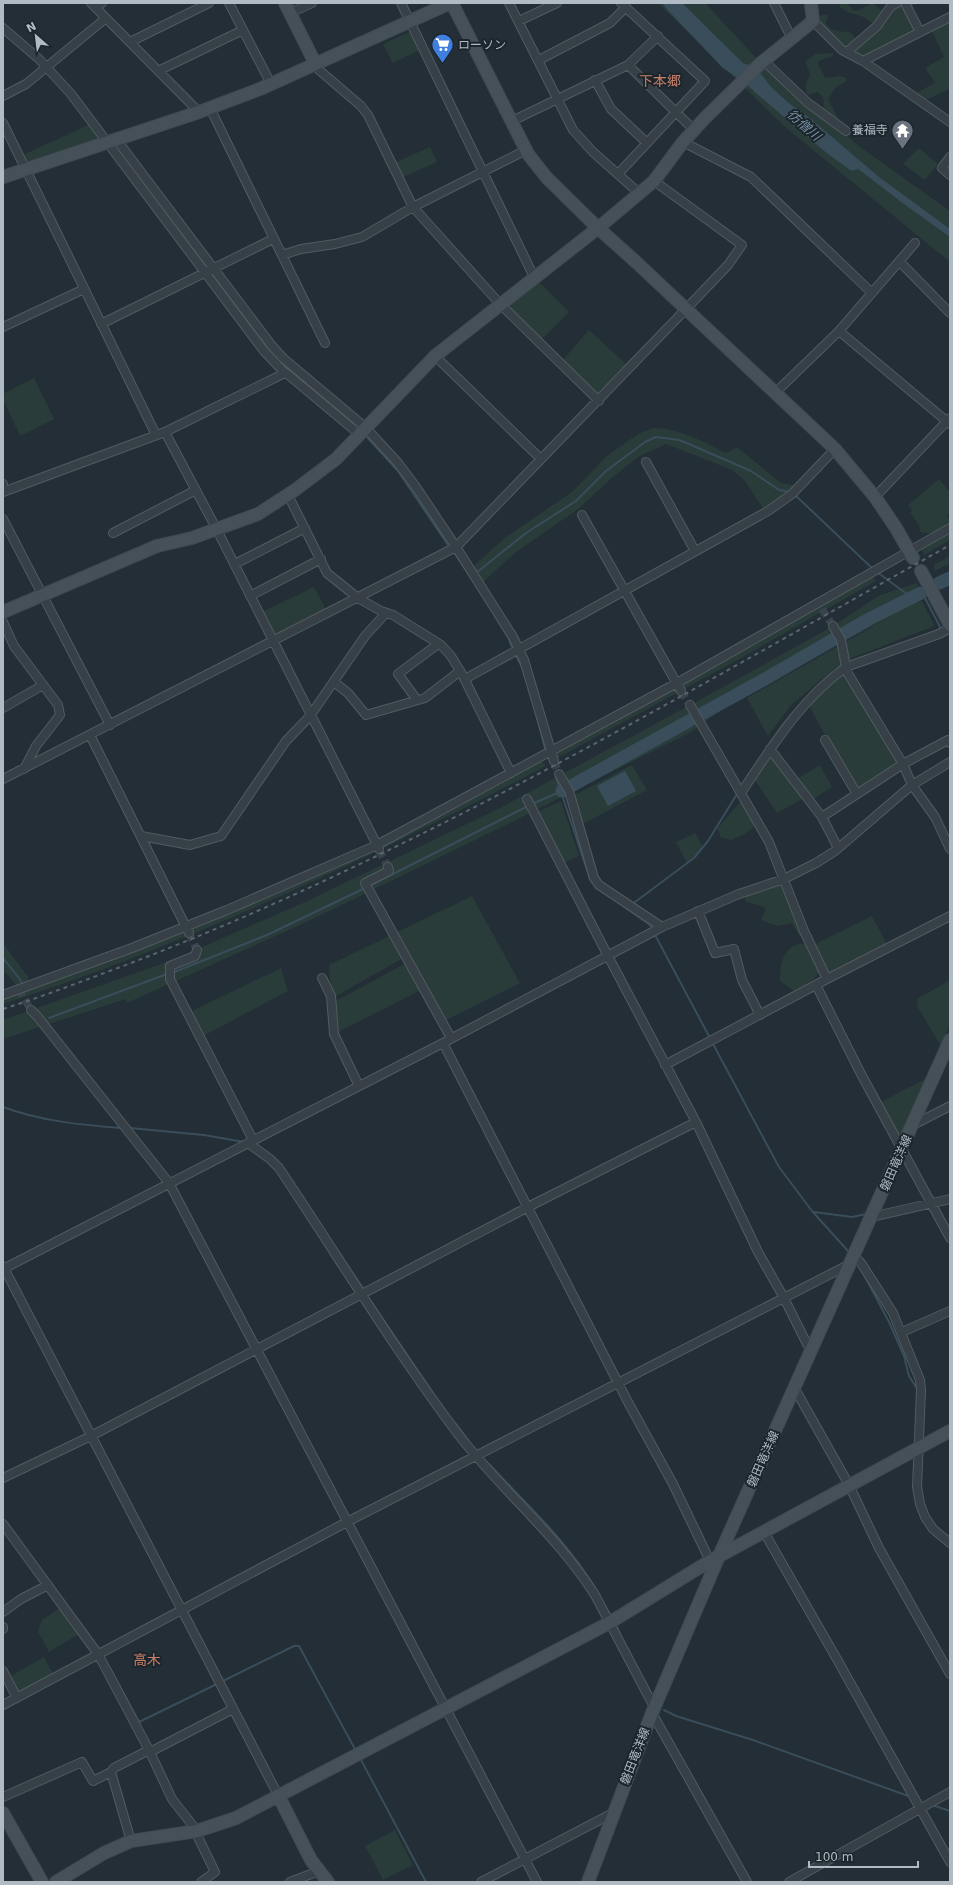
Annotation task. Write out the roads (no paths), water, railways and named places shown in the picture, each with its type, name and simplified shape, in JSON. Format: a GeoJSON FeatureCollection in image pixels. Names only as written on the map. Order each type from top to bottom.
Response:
{"type":"FeatureCollection","features":[{"type":"Feature","properties":{"kind":"street"},"geometry":{"type":"LineString","coordinates":[[130,42],[209,3]]}},
{"type":"Feature","properties":{"kind":"street"},"geometry":{"type":"LineString","coordinates":[[229,3],[271,84]]}},
{"type":"Feature","properties":{"kind":"street"},"geometry":{"type":"LineString","coordinates":[[312,3],[287,8],[319,70],[361,106],[368,115],[413,207],[500,304],[599,401]]}},
{"type":"Feature","properties":{"kind":"street"},"geometry":{"type":"LineString","coordinates":[[402,3],[534,277]]}},
{"type":"Feature","properties":{"kind":"street"},"geometry":{"type":"LineString","coordinates":[[3,177],[204,110],[271,84],[410,20],[451,3],[526,150],[547,178],[598,228],[835,449],[875,497],[896,528],[911,555]]}},
{"type":"Feature","properties":{"kind":"street"},"geometry":{"type":"LineString","coordinates":[[509,3],[574,130],[593,152],[639,193]]}},
{"type":"Feature","properties":{"kind":"street"},"geometry":{"type":"LineString","coordinates":[[519,21],[557,3]]}},
{"type":"Feature","properties":{"kind":"street"},"geometry":{"type":"LineString","coordinates":[[774,3],[792,39]]}},
{"type":"Feature","properties":{"kind":"street"},"geometry":{"type":"LineString","coordinates":[[811,3],[813,21],[847,52],[863,61],[950,122]]}},
{"type":"Feature","properties":{"kind":"street"},"geometry":{"type":"LineString","coordinates":[[847,52],[877,26],[891,6],[897,3]]}},
{"type":"Feature","properties":{"kind":"street"},"geometry":{"type":"LineString","coordinates":[[905,3],[920,32]]}},
{"type":"Feature","properties":{"kind":"street"},"geometry":{"type":"LineString","coordinates":[[96,4],[106,18],[158,72],[204,110],[282,255],[326,343]]}},
{"type":"Feature","properties":{"kind":"street"},"geometry":{"type":"LineString","coordinates":[[538,60],[610,23],[624,5],[705,81],[618,174]]}},
{"type":"Feature","properties":{"kind":"street"},"geometry":{"type":"LineString","coordinates":[[863,61],[950,17]]}},
{"type":"Feature","properties":{"kind":"street"},"geometry":{"type":"LineString","coordinates":[[3,96],[26,84],[106,18]]}},
{"type":"Feature","properties":{"kind":"street"},"geometry":{"type":"LineString","coordinates":[[3,612],[157,546],[218,530],[258,514],[288,495],[336,458],[435,356],[598,228],[654,181],[683,142],[694,130],[763,62],[813,21]]}},
{"type":"Feature","properties":{"kind":"street"},"geometry":{"type":"LineString","coordinates":[[3,28],[47,67],[111,141],[213,268],[272,346],[283,358],[362,430],[416,487],[503,619],[520,649],[554,761]]}},
{"type":"Feature","properties":{"kind":"street"},"geometry":{"type":"LineString","coordinates":[[158,72],[243,30]]}},
{"type":"Feature","properties":{"kind":"street"},"geometry":{"type":"LineString","coordinates":[[512,121],[628,65],[658,36]]}},
{"type":"Feature","properties":{"kind":"street"},"geometry":{"type":"LineString","coordinates":[[763,62],[808,103],[846,131]]}},
{"type":"Feature","properties":{"kind":"street"},"geometry":{"type":"LineString","coordinates":[[628,65],[694,130]]}},
{"type":"Feature","properties":{"kind":"street"},"geometry":{"type":"LineString","coordinates":[[596,80],[611,109],[647,143]]}},
{"type":"Feature","properties":{"kind":"street"},"geometry":{"type":"LineString","coordinates":[[3,124],[156,435]]}},
{"type":"Feature","properties":{"kind":"street"},"geometry":{"type":"LineString","coordinates":[[111,141],[204,273],[264,351],[285,373],[286,372],[362,430]]}},
{"type":"Feature","properties":{"kind":"street"},"geometry":{"type":"LineString","coordinates":[[683,142],[751,177],[872,293]]}},
{"type":"Feature","properties":{"kind":"street"},"geometry":{"type":"LineString","coordinates":[[282,255],[301,249],[336,244],[362,237],[413,207],[526,150]]}},
{"type":"Feature","properties":{"kind":"street"},"geometry":{"type":"LineString","coordinates":[[950,157],[942,168],[950,175]]}},
{"type":"Feature","properties":{"kind":"street"},"geometry":{"type":"LineString","coordinates":[[3,779],[456,547],[599,401],[728,264],[742,245],[654,181]]}},
{"type":"Feature","properties":{"kind":"street"},"geometry":{"type":"LineString","coordinates":[[101,324],[273,239]]}},
{"type":"Feature","properties":{"kind":"street"},"geometry":{"type":"LineString","coordinates":[[775,393],[840,331],[915,243]]}},
{"type":"Feature","properties":{"kind":"street"},"geometry":{"type":"LineString","coordinates":[[900,262],[950,312]]}},
{"type":"Feature","properties":{"kind":"street"},"geometry":{"type":"LineString","coordinates":[[3,327],[84,289]]}},
{"type":"Feature","properties":{"kind":"street"},"geometry":{"type":"LineString","coordinates":[[840,331],[949,421],[875,497]]}},
{"type":"Feature","properties":{"kind":"street"},"geometry":{"type":"LineString","coordinates":[[435,356],[541,459]]}},
{"type":"Feature","properties":{"kind":"street"},"geometry":{"type":"LineString","coordinates":[[3,492],[165,432],[285,373]]}},
{"type":"Feature","properties":{"kind":"street"},"geometry":{"type":"LineString","coordinates":[[165,432],[218,530],[310,716],[378,847]]}},
{"type":"Feature","properties":{"kind":"street"},"geometry":{"type":"LineString","coordinates":[[465,679],[768,511],[792,494],[835,449]]}},
{"type":"Feature","properties":{"kind":"street"},"geometry":{"type":"LineString","coordinates":[[646,462],[695,551]]}},
{"type":"Feature","properties":{"kind":"street"},"geometry":{"type":"LineString","coordinates":[[113,532],[196,490]]}},
{"type":"Feature","properties":{"kind":"street"},"geometry":{"type":"LineString","coordinates":[[288,495],[327,573],[358,598],[386,613],[393,615],[438,644],[451,656],[465,679],[511,773]]}},
{"type":"Feature","properties":{"kind":"street"},"geometry":{"type":"LineString","coordinates":[[582,515],[679,687]]}},
{"type":"Feature","properties":{"kind":"street"},"geometry":{"type":"LineString","coordinates":[[3,519],[110,725]]}},
{"type":"Feature","properties":{"kind":"street"},"geometry":{"type":"LineString","coordinates":[[235,564],[305,528]]}},
{"type":"Feature","properties":{"kind":"street"},"geometry":{"type":"LineString","coordinates":[[3,994],[188,929],[227,910],[378,847],[511,773],[679,687],[911,555],[950,528]]}},
{"type":"Feature","properties":{"kind":"street"},"geometry":{"type":"LineString","coordinates":[[250,596],[321,559]]}},
{"type":"Feature","properties":{"kind":"street"},"geometry":{"type":"LineString","coordinates":[[741,793],[794,716],[835,675],[846,667],[939,634],[950,626],[921,571]]}},
{"type":"Feature","properties":{"kind":"street"},"geometry":{"type":"LineString","coordinates":[[141,836],[190,845],[221,836],[286,741],[310,716],[365,636],[386,613]]}},
{"type":"Feature","properties":{"kind":"street"},"geometry":{"type":"LineString","coordinates":[[3,622],[14,646],[58,705],[60,715],[36,746],[24,768]]}},
{"type":"Feature","properties":{"kind":"street"},"geometry":{"type":"LineString","coordinates":[[832,626],[841,640],[848,672],[904,764],[912,785],[935,818],[950,849]]}},
{"type":"Feature","properties":{"kind":"street"},"geometry":{"type":"LineString","coordinates":[[417,700],[398,674],[438,644]]}},
{"type":"Feature","properties":{"kind":"street"},"geometry":{"type":"LineString","coordinates":[[334,682],[348,693],[366,716],[425,698],[460,671]]}},
{"type":"Feature","properties":{"kind":"street"},"geometry":{"type":"LineString","coordinates":[[3,708],[43,685]]}},
{"type":"Feature","properties":{"kind":"street"},"geometry":{"type":"LineString","coordinates":[[690,705],[769,842],[804,931],[827,979]]}},
{"type":"Feature","properties":{"kind":"street"},"geometry":{"type":"LineString","coordinates":[[90,735],[188,929]]}},
{"type":"Feature","properties":{"kind":"street"},"geometry":{"type":"LineString","coordinates":[[825,740],[857,794]]}},
{"type":"Feature","properties":{"kind":"street"},"geometry":{"type":"LineString","coordinates":[[822,817],[904,764],[948,740],[950,743]]}},
{"type":"Feature","properties":{"kind":"street"},"geometry":{"type":"LineString","coordinates":[[770,749],[822,817],[838,848]]}},
{"type":"Feature","properties":{"kind":"street"},"geometry":{"type":"LineString","coordinates":[[328,1882],[319,1871],[278,1795],[3,1268],[359,1086],[662,927],[698,911],[784,879],[816,863],[838,848],[912,785],[950,762]]}},
{"type":"Feature","properties":{"kind":"street"},"geometry":{"type":"LineString","coordinates":[[559,774],[569,791],[594,878],[599,885],[662,927]]}},
{"type":"Feature","properties":{"kind":"street"},"geometry":{"type":"LineString","coordinates":[[527,799],[696,1122],[758,1252],[784,1298],[811,1352]]}},
{"type":"Feature","properties":{"kind":"street"},"geometry":{"type":"LineString","coordinates":[[388,867],[389,871],[365,883],[447,1040],[528,1207],[618,1383],[714,1559]]}},
{"type":"Feature","properties":{"kind":"street"},"geometry":{"type":"LineString","coordinates":[[698,911],[715,953],[734,949],[742,980],[760,1015]]}},
{"type":"Feature","properties":{"kind":"street"},"geometry":{"type":"LineString","coordinates":[[665,1065],[950,916]]}},
{"type":"Feature","properties":{"kind":"street"},"geometry":{"type":"LineString","coordinates":[[197,950],[195,956],[170,966],[170,979],[250,1142],[279,1168],[426,1389],[476,1456],[572,1561],[596,1595],[653,1710],[747,1882]]}},
{"type":"Feature","properties":{"kind":"street"},"geometry":{"type":"LineString","coordinates":[[322,978],[331,996],[334,1034],[359,1086]]}},
{"type":"Feature","properties":{"kind":"street"},"geometry":{"type":"LineString","coordinates":[[816,985],[861,1074],[950,1238]]}},
{"type":"Feature","properties":{"kind":"street"},"geometry":{"type":"LineString","coordinates":[[31,1010],[169,1183],[537,1882]]}},
{"type":"Feature","properties":{"kind":"street","name":"磐田竜洋線"},"geometry":{"type":"LineString","coordinates":[[588,1882],[653,1710],[714,1559],[795,1389],[950,1040]]}},
{"type":"Feature","properties":{"kind":"street"},"geometry":{"type":"LineString","coordinates":[[913,1125],[950,1106]]}},
{"type":"Feature","properties":{"kind":"street"},"geometry":{"type":"LineString","coordinates":[[3,1478],[91,1436],[362,1293],[696,1122]]}},
{"type":"Feature","properties":{"kind":"street"},"geometry":{"type":"LineString","coordinates":[[871,1217],[950,1199]]}},
{"type":"Feature","properties":{"kind":"street"},"geometry":{"type":"LineString","coordinates":[[3,1706],[347,1522],[784,1298],[853,1260],[861,1263],[881,1291],[902,1332],[920,1380],[918,1487],[920,1504],[925,1517],[933,1529],[950,1543]]}},
{"type":"Feature","properties":{"kind":"street"},"geometry":{"type":"LineString","coordinates":[[902,1332],[950,1312]]}},
{"type":"Feature","properties":{"kind":"street"},"geometry":{"type":"LineString","coordinates":[[795,1389],[849,1485],[879,1548],[950,1674]]}},
{"type":"Feature","properties":{"kind":"street"},"geometry":{"type":"LineString","coordinates":[[56,1882],[104,1853],[131,1841],[196,1831],[236,1818],[609,1623],[714,1559],[950,1431]]}},
{"type":"Feature","properties":{"kind":"street"},"geometry":{"type":"LineString","coordinates":[[3,1524],[98,1654],[149,1751],[172,1799],[196,1831],[215,1872],[201,1882]]}},
{"type":"Feature","properties":{"kind":"street"},"geometry":{"type":"LineString","coordinates":[[764,1532],[950,1862]]}},
{"type":"Feature","properties":{"kind":"street"},"geometry":{"type":"LineString","coordinates":[[3,1612],[21,1599],[48,1585]]}},
{"type":"Feature","properties":{"kind":"street"},"geometry":{"type":"LineString","coordinates":[[3,1671],[17,1698]]}},
{"type":"Feature","properties":{"kind":"street"},"geometry":{"type":"LineString","coordinates":[[3,1797],[82,1762],[93,1781],[111,1772],[114,1768],[233,1709]]}},
{"type":"Feature","properties":{"kind":"street"},"geometry":{"type":"LineString","coordinates":[[111,1772],[131,1841]]}},
{"type":"Feature","properties":{"kind":"street"},"geometry":{"type":"LineString","coordinates":[[789,1882],[950,1792]]}},
{"type":"Feature","properties":{"kind":"street"},"geometry":{"type":"LineString","coordinates":[[3,1813],[42,1882]]}},
{"type":"Feature","properties":{"kind":"street"},"geometry":{"type":"LineString","coordinates":[[481,1882],[613,1814]]}},
{"type":"Feature","properties":{"kind":"street"},"geometry":{"type":"LineString","coordinates":[[290,1882],[319,1871]]}},
{"type":"Feature","properties":{"kind":"water"},"geometry":{"type":"Polygon","coordinates":[[[670,3],[682,3],[744,64],[754,65],[771,87],[790,104],[811,119],[879,177],[950,229],[950,237],[898,200],[847,160],[750,78],[730,64],[670,3]]]}},
{"type":"Feature","properties":{"kind":"water"},"geometry":{"type":"Polygon","coordinates":[[[625,771],[636,791],[608,806],[597,786],[625,771]]]}},
{"type":"Feature","properties":{"kind":"waterway","name":"彷僧川"},"geometry":{"type":"LineString","coordinates":[[670,3],[727,63],[750,79],[832,149],[853,164]]}},
{"type":"Feature","properties":{"kind":"waterway"},"geometry":{"type":"LineString","coordinates":[[258,336],[282,364],[336,407]]}},
{"type":"Feature","properties":{"kind":"waterway"},"geometry":{"type":"LineString","coordinates":[[341,411],[356,427]]}},
{"type":"Feature","properties":{"kind":"waterway"},"geometry":{"type":"LineString","coordinates":[[365,435],[398,471],[450,548]]}},
{"type":"Feature","properties":{"kind":"waterway"},"geometry":{"type":"LineString","coordinates":[[476,573],[526,533],[576,501],[606,471],[645,442],[656,437],[679,440],[689,444],[751,471],[779,490],[791,492]]}},
{"type":"Feature","properties":{"kind":"waterway"},"geometry":{"type":"LineString","coordinates":[[794,494],[874,570]]}},
{"type":"Feature","properties":{"kind":"waterway"},"geometry":{"type":"LineString","coordinates":[[453,551],[472,579]]}},
{"type":"Feature","properties":{"kind":"waterway"},"geometry":{"type":"LineString","coordinates":[[877,572],[911,597],[923,594],[941,629],[927,634]]}},
{"type":"Feature","properties":{"kind":"waterway"},"geometry":{"type":"LineString","coordinates":[[939,583],[950,578]]}},
{"type":"Feature","properties":{"kind":"waterway"},"geometry":{"type":"LineString","coordinates":[[562,791],[765,679],[869,619],[921,593]]}},
{"type":"Feature","properties":{"kind":"waterway"},"geometry":{"type":"LineString","coordinates":[[493,613],[508,637],[513,650]]}},
{"type":"Feature","properties":{"kind":"waterway"},"geometry":{"type":"LineString","coordinates":[[515,654],[523,669]]}},
{"type":"Feature","properties":{"kind":"waterway"},"geometry":{"type":"LineString","coordinates":[[836,670],[842,664]]}},
{"type":"Feature","properties":{"kind":"waterway"},"geometry":{"type":"LineString","coordinates":[[784,724],[794,712]]}},
{"type":"Feature","properties":{"kind":"waterway"},"geometry":{"type":"LineString","coordinates":[[536,714],[546,752]]}},
{"type":"Feature","properties":{"kind":"waterway"},"geometry":{"type":"LineString","coordinates":[[548,756],[550,762]]}},
{"type":"Feature","properties":{"kind":"waterway"},"geometry":{"type":"LineString","coordinates":[[556,777],[590,879]]}},
{"type":"Feature","properties":{"kind":"waterway"},"geometry":{"type":"LineString","coordinates":[[532,804],[562,791]]}},
{"type":"Feature","properties":{"kind":"waterway"},"geometry":{"type":"LineString","coordinates":[[631,905],[694,858],[708,841],[737,794]]}},
{"type":"Feature","properties":{"kind":"waterway"},"geometry":{"type":"LineString","coordinates":[[369,886],[528,806]]}},
{"type":"Feature","properties":{"kind":"waterway"},"geometry":{"type":"LineString","coordinates":[[172,973],[267,935],[365,888]]}},
{"type":"Feature","properties":{"kind":"waterway"},"geometry":{"type":"LineString","coordinates":[[623,906],[649,924],[652,929]]}},
{"type":"Feature","properties":{"kind":"waterway"},"geometry":{"type":"LineString","coordinates":[[654,933],[710,1038]]}},
{"type":"Feature","properties":{"kind":"waterway"},"geometry":{"type":"LineString","coordinates":[[3,958],[22,982]]}},
{"type":"Feature","properties":{"kind":"waterway"},"geometry":{"type":"LineString","coordinates":[[49,1018],[167,974]]}},
{"type":"Feature","properties":{"kind":"waterway"},"geometry":{"type":"LineString","coordinates":[[712,1042],[779,1167],[812,1211],[848,1251]]}},
{"type":"Feature","properties":{"kind":"waterway"},"geometry":{"type":"LineString","coordinates":[[3,1107],[46,1119],[76,1124],[121,1128]]}},
{"type":"Feature","properties":{"kind":"waterway"},"geometry":{"type":"LineString","coordinates":[[130,1128],[204,1135],[244,1142]]}},
{"type":"Feature","properties":{"kind":"waterway"},"geometry":{"type":"LineString","coordinates":[[814,1212],[852,1217],[866,1214]]}},
{"type":"Feature","properties":{"kind":"waterway"},"geometry":{"type":"LineString","coordinates":[[338,1251],[364,1290]]}},
{"type":"Feature","properties":{"kind":"waterway"},"geometry":{"type":"LineString","coordinates":[[862,1271],[889,1322],[904,1356],[909,1376],[918,1390]]}},
{"type":"Feature","properties":{"kind":"waterway"},"geometry":{"type":"LineString","coordinates":[[366,1294],[433,1393]]}},
{"type":"Feature","properties":{"kind":"waterway"},"geometry":{"type":"LineString","coordinates":[[456,1424],[468,1440]]}},
{"type":"Feature","properties":{"kind":"waterway"},"geometry":{"type":"LineString","coordinates":[[489,1464],[572,1554],[595,1588]]}},
{"type":"Feature","properties":{"kind":"waterway"},"geometry":{"type":"LineString","coordinates":[[933,1534],[950,1548]]}},
{"type":"Feature","properties":{"kind":"waterway"},"geometry":{"type":"LineString","coordinates":[[602,1601],[611,1616]]}},
{"type":"Feature","properties":{"kind":"waterway"},"geometry":{"type":"LineString","coordinates":[[615,1623],[620,1634]]}},
{"type":"Feature","properties":{"kind":"waterway"},"geometry":{"type":"LineString","coordinates":[[221,1682],[294,1646],[299,1646],[356,1751]]}},
{"type":"Feature","properties":{"kind":"waterway"},"geometry":{"type":"LineString","coordinates":[[111,1670],[139,1722],[217,1684]]}},
{"type":"Feature","properties":{"kind":"waterway"},"geometry":{"type":"LineString","coordinates":[[664,1710],[676,1716],[753,1740],[911,1797]]}},
{"type":"Feature","properties":{"kind":"waterway"},"geometry":{"type":"LineString","coordinates":[[360,1758],[426,1882]]}},
{"type":"Feature","properties":{"kind":"waterway"},"geometry":{"type":"LineString","coordinates":[[932,1805],[950,1811]]}},
{"type":"Feature","properties":{"kind":"tunnel"},"geometry":{"type":"LineString","coordinates":[[822,609],[833,626]]}},
{"type":"Feature","properties":{"kind":"tunnel"},"geometry":{"type":"LineString","coordinates":[[681,691],[690,705]]}},
{"type":"Feature","properties":{"kind":"tunnel"},"geometry":{"type":"LineString","coordinates":[[554,761],[559,774]]}},
{"type":"Feature","properties":{"kind":"tunnel"},"geometry":{"type":"LineString","coordinates":[[379,850],[388,867]]}},
{"type":"Feature","properties":{"kind":"tunnel"},"geometry":{"type":"LineString","coordinates":[[189,933],[197,950]]}},
{"type":"Feature","properties":{"kind":"tunnel"},"geometry":{"type":"LineString","coordinates":[[19,989],[31,1010]]}},
{"type":"Feature","properties":{"kind":"railway"},"geometry":{"type":"LineString","coordinates":[[3,1009],[123,966],[231,923],[337,875],[544,771],[646,716],[950,545]]}},
{"type":"Feature","properties":{"kind":"place","name":"ローソン"},"geometry":{"type":"Point","coordinates":[442,64]}},
{"type":"Feature","properties":{"kind":"place","name":"養福寺"},"geometry":{"type":"Point","coordinates":[903,150]}},
{"type":"Feature","properties":{"kind":"district","name":"下本郷"},"geometry":{"type":"Point","coordinates":[660,81]}},
{"type":"Feature","properties":{"kind":"district","name":"高木"},"geometry":{"type":"Point","coordinates":[147,1660]}}]}
